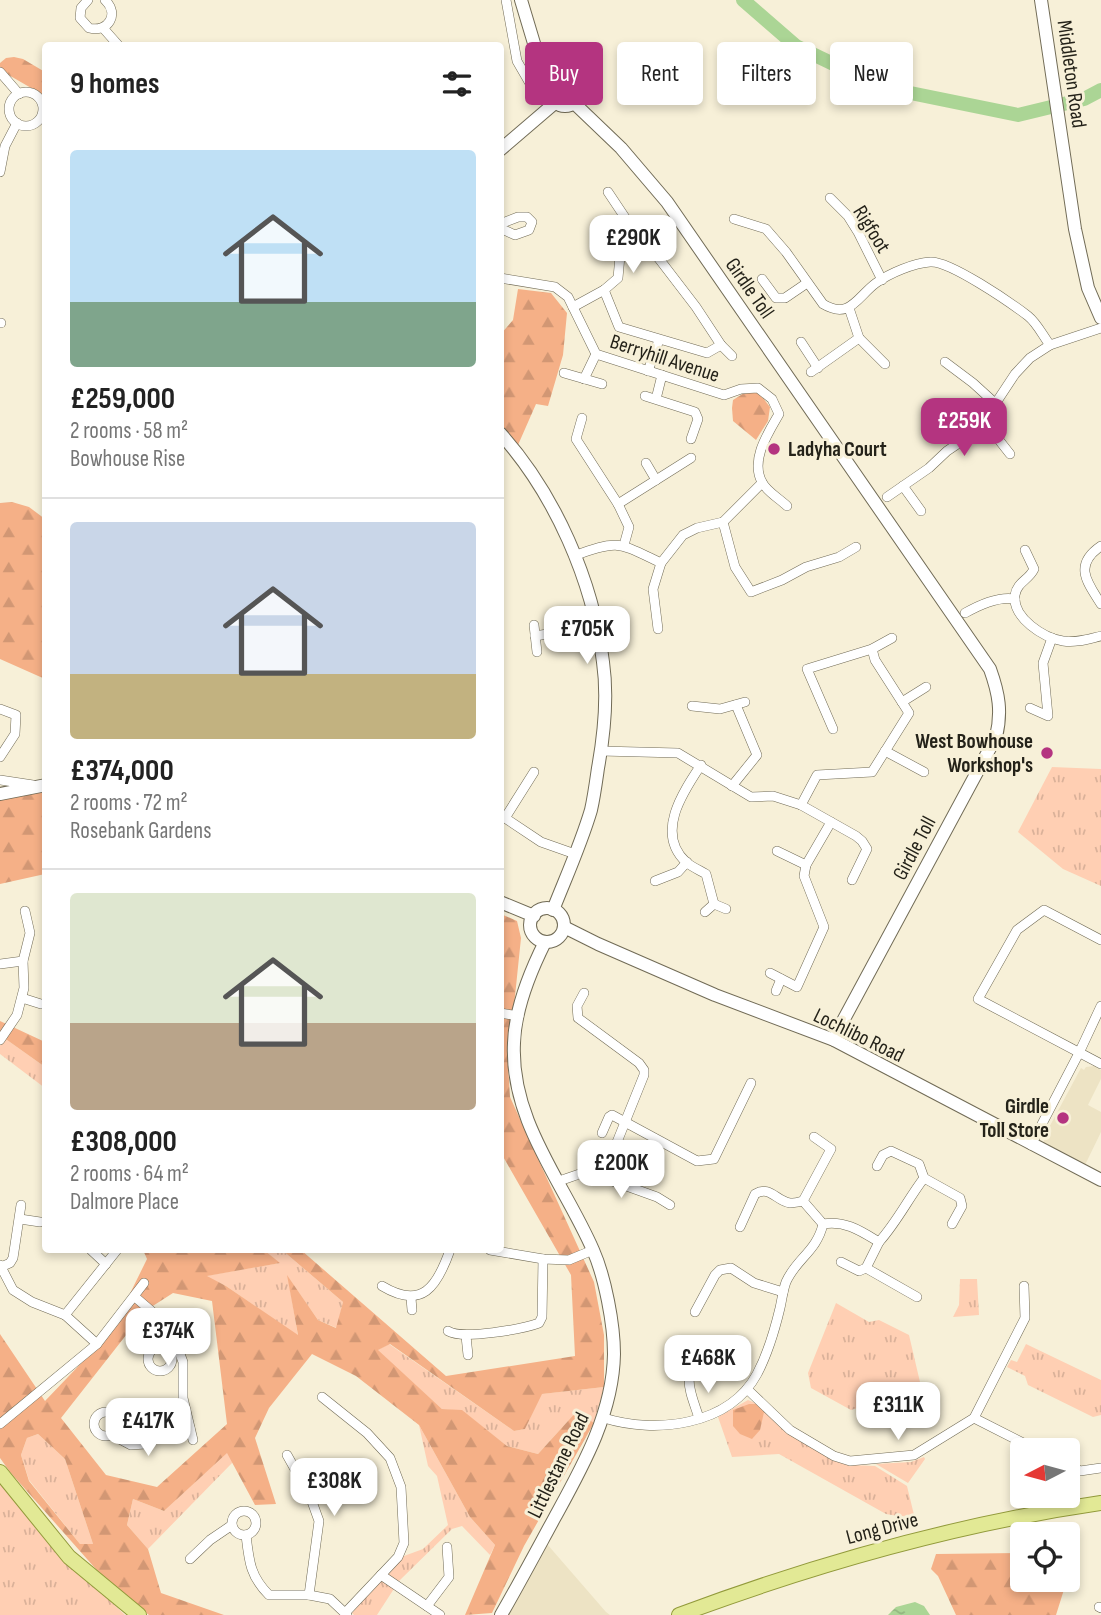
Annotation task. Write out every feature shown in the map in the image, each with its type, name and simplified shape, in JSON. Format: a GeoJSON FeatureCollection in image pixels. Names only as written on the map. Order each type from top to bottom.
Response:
{"type":"FeatureCollection","features":[{"type":"Feature","properties":{"kind":"main road"},"geometry":{"type":"LineString","coordinates":[[0,1472],[69,1557],[139,1615]]}},
{"type":"Feature","properties":{"kind":"main road","name":"Long Drive"},"geometry":{"type":"LineString","coordinates":[[679,1615],[841,1560],[915,1540],[982,1524],[1101,1503]]}},
{"type":"Feature","properties":{"kind":"street"},"geometry":{"type":"LineString","coordinates":[[88,0],[81,8],[82,22],[89,28],[103,29],[115,42]]}},
{"type":"Feature","properties":{"kind":"street"},"geometry":{"type":"LineString","coordinates":[[103,29],[110,23],[112,14],[110,5],[105,0]]}},
{"type":"Feature","properties":{"kind":"street"},"geometry":{"type":"LineString","coordinates":[[506,0],[517,61],[525,75]]}},
{"type":"Feature","properties":{"kind":"street"},"geometry":{"type":"LineString","coordinates":[[521,0],[534,42]]}},
{"type":"Feature","properties":{"kind":"street","name":"Middleton Road"},"geometry":{"type":"LineString","coordinates":[[1041,0],[1075,229],[1088,288],[1101,318]]}},
{"type":"Feature","properties":{"kind":"street"},"geometry":{"type":"LineString","coordinates":[[513,37],[531,33]]}},
{"type":"Feature","properties":{"kind":"street"},"geometry":{"type":"LineString","coordinates":[[0,72],[19,94]]}},
{"type":"Feature","properties":{"kind":"street"},"geometry":{"type":"LineString","coordinates":[[42,106],[37,95],[30,92],[19,94],[10,106],[12,117],[17,123],[33,124],[42,114]]}},
{"type":"Feature","properties":{"kind":"street"},"geometry":{"type":"LineString","coordinates":[[504,147],[552,105]]}},
{"type":"Feature","properties":{"kind":"street","name":"Girdle Toll"},"geometry":{"type":"LineString","coordinates":[[576,105],[621,148],[667,202],[990,669],[999,693],[1001,707],[996,737],[835,1040]]}},
{"type":"Feature","properties":{"kind":"street"},"geometry":{"type":"LineString","coordinates":[[0,172],[5,146],[17,123]]}},
{"type":"Feature","properties":{"kind":"street"},"geometry":{"type":"LineString","coordinates":[[608,191],[636,234],[650,247],[721,345],[732,356]]}},
{"type":"Feature","properties":{"kind":"street","name":"Rigfoot"},"geometry":{"type":"LineString","coordinates":[[830,198],[848,216],[882,280]]}},
{"type":"Feature","properties":{"kind":"street"},"geometry":{"type":"LineString","coordinates":[[734,219],[766,229],[823,304],[831,308],[849,308],[882,280],[917,264],[938,261],[1030,317],[1050,345]]}},
{"type":"Feature","properties":{"kind":"street"},"geometry":{"type":"LineString","coordinates":[[573,307],[604,290],[618,278],[621,246],[636,234]]}},
{"type":"Feature","properties":{"kind":"street","name":"Berryhill Avenue"},"geometry":{"type":"LineString","coordinates":[[504,279],[555,287],[568,297],[596,354],[724,395],[741,389],[758,388],[772,399],[779,414],[762,443],[759,464],[762,483]]}},
{"type":"Feature","properties":{"kind":"street"},"geometry":{"type":"LineString","coordinates":[[762,279],[776,298],[785,298],[807,283]]}},
{"type":"Feature","properties":{"kind":"street"},"geometry":{"type":"LineString","coordinates":[[604,290],[619,327],[707,354],[721,345]]}},
{"type":"Feature","properties":{"kind":"street"},"geometry":{"type":"LineString","coordinates":[[849,308],[859,338],[885,365]]}},
{"type":"Feature","properties":{"kind":"street"},"geometry":{"type":"LineString","coordinates":[[887,497],[978,430],[1021,366],[1050,345],[1101,328]]}},
{"type":"Feature","properties":{"kind":"street"},"geometry":{"type":"LineString","coordinates":[[801,342],[815,370],[859,338]]}},
{"type":"Feature","properties":{"kind":"street"},"geometry":{"type":"LineString","coordinates":[[648,371],[659,340]]}},
{"type":"Feature","properties":{"kind":"street"},"geometry":{"type":"LineString","coordinates":[[584,379],[596,354]]}},
{"type":"Feature","properties":{"kind":"street"},"geometry":{"type":"LineString","coordinates":[[945,362],[996,404]]}},
{"type":"Feature","properties":{"kind":"street"},"geometry":{"type":"LineString","coordinates":[[564,373],[602,384]]}},
{"type":"Feature","properties":{"kind":"street"},"geometry":{"type":"LineString","coordinates":[[656,399],[662,375]]}},
{"type":"Feature","properties":{"kind":"street"},"geometry":{"type":"LineString","coordinates":[[645,396],[695,412],[698,419],[691,439]]}},
{"type":"Feature","properties":{"kind":"street"},"geometry":{"type":"LineString","coordinates":[[582,418],[576,439],[618,504],[629,527],[624,545]]}},
{"type":"Feature","properties":{"kind":"street"},"geometry":{"type":"LineString","coordinates":[[984,422],[1010,454]]}},
{"type":"Feature","properties":{"kind":"street"},"geometry":{"type":"LineString","coordinates":[[504,439],[550,502],[588,589],[604,663],[605,696],[601,751],[591,808],[553,910]]}},
{"type":"Feature","properties":{"kind":"street"},"geometry":{"type":"LineString","coordinates":[[618,504],[691,458]]}},
{"type":"Feature","properties":{"kind":"street"},"geometry":{"type":"LineString","coordinates":[[646,463],[656,480]]}},
{"type":"Feature","properties":{"kind":"street"},"geometry":{"type":"LineString","coordinates":[[658,629],[653,589],[661,563],[683,535],[697,528],[723,522],[762,483],[787,506]]}},
{"type":"Feature","properties":{"kind":"street"},"geometry":{"type":"LineString","coordinates":[[903,486],[921,511]]}},
{"type":"Feature","properties":{"kind":"street"},"geometry":{"type":"LineString","coordinates":[[723,522],[735,567],[751,592],[806,567],[839,557],[856,547]]}},
{"type":"Feature","properties":{"kind":"street"},"geometry":{"type":"LineString","coordinates":[[574,556],[606,544],[624,545],[661,563]]}},
{"type":"Feature","properties":{"kind":"street"},"geometry":{"type":"LineString","coordinates":[[1101,546],[1092,552],[1084,570],[1086,580],[1101,604]]}},
{"type":"Feature","properties":{"kind":"street"},"geometry":{"type":"LineString","coordinates":[[1025,550],[1034,569],[1032,574],[1019,584],[1015,599],[1022,616],[1052,638],[1077,641],[1101,636]]}},
{"type":"Feature","properties":{"kind":"street"},"geometry":{"type":"LineString","coordinates":[[965,613],[979,605],[1007,597],[1015,599]]}},
{"type":"Feature","properties":{"kind":"street"},"geometry":{"type":"LineString","coordinates":[[534,625],[537,653]]}},
{"type":"Feature","properties":{"kind":"street"},"geometry":{"type":"LineString","coordinates":[[535,636],[597,626]]}},
{"type":"Feature","properties":{"kind":"street"},"geometry":{"type":"LineString","coordinates":[[833,729],[807,668],[872,649],[892,638]]}},
{"type":"Feature","properties":{"kind":"street"},"geometry":{"type":"LineString","coordinates":[[1030,708],[1048,716],[1043,663],[1052,638]]}},
{"type":"Feature","properties":{"kind":"street"},"geometry":{"type":"LineString","coordinates":[[801,805],[817,775],[872,772],[909,713],[875,660],[872,649]]}},
{"type":"Feature","properties":{"kind":"street"},"geometry":{"type":"LineString","coordinates":[[902,702],[926,687]]}},
{"type":"Feature","properties":{"kind":"street"},"geometry":{"type":"LineString","coordinates":[[692,706],[720,709],[740,703],[757,755],[732,786]]}},
{"type":"Feature","properties":{"kind":"street"},"geometry":{"type":"LineString","coordinates":[[0,709],[16,715],[15,734],[0,757]]}},
{"type":"Feature","properties":{"kind":"street"},"geometry":{"type":"LineString","coordinates":[[601,751],[678,753],[751,797],[773,796],[801,805],[856,836],[865,845],[867,849],[852,880]]}},
{"type":"Feature","properties":{"kind":"street"},"geometry":{"type":"LineString","coordinates":[[885,751],[923,772]]}},
{"type":"Feature","properties":{"kind":"street"},"geometry":{"type":"LineString","coordinates":[[701,765],[679,798],[672,831],[674,843],[687,862],[706,874],[714,904]]}},
{"type":"Feature","properties":{"kind":"street"},"geometry":{"type":"LineString","coordinates":[[504,818],[534,772]]}},
{"type":"Feature","properties":{"kind":"street"},"geometry":{"type":"LineString","coordinates":[[0,780],[42,786]]}},
{"type":"Feature","properties":{"kind":"street"},"geometry":{"type":"LineString","coordinates":[[0,794],[42,786]]}},
{"type":"Feature","properties":{"kind":"street"},"geometry":{"type":"LineString","coordinates":[[504,821],[541,842],[575,854]]}},
{"type":"Feature","properties":{"kind":"street"},"geometry":{"type":"LineString","coordinates":[[770,973],[801,990],[824,928],[804,876],[806,865],[831,822]]}},
{"type":"Feature","properties":{"kind":"street"},"geometry":{"type":"LineString","coordinates":[[777,851],[806,865]]}},
{"type":"Feature","properties":{"kind":"street"},"geometry":{"type":"LineString","coordinates":[[655,881],[678,872],[687,862]]}},
{"type":"Feature","properties":{"kind":"street"},"geometry":{"type":"LineString","coordinates":[[504,904],[534,916]]}},
{"type":"Feature","properties":{"kind":"street"},"geometry":{"type":"LineString","coordinates":[[714,904],[726,909]]}},
{"type":"Feature","properties":{"kind":"street"},"geometry":{"type":"LineString","coordinates":[[705,912],[714,904]]}},
{"type":"Feature","properties":{"kind":"street"},"geometry":{"type":"LineString","coordinates":[[543,909],[553,910],[560,915],[562,932],[550,942],[540,940],[531,925],[534,916],[543,909]]}},
{"type":"Feature","properties":{"kind":"street"},"geometry":{"type":"LineString","coordinates":[[1101,940],[1044,910],[1017,930],[979,995],[980,1001],[1101,1064]]}},
{"type":"Feature","properties":{"kind":"street"},"geometry":{"type":"LineString","coordinates":[[0,1040],[17,1015],[24,988],[23,961],[30,933],[25,911]]}},
{"type":"Feature","properties":{"kind":"street","name":"Lochlibo Road"},"geometry":{"type":"LineString","coordinates":[[562,932],[592,942],[715,995],[835,1040],[1101,1180]]}},
{"type":"Feature","properties":{"kind":"street","name":"Littlestane Road"},"geometry":{"type":"LineString","coordinates":[[502,1615],[578,1474],[604,1418],[614,1354],[612,1323],[593,1250],[529,1124],[517,1080],[514,1044],[540,940]]}},
{"type":"Feature","properties":{"kind":"street"},"geometry":{"type":"LineString","coordinates":[[0,964],[23,961]]}},
{"type":"Feature","properties":{"kind":"street"},"geometry":{"type":"LineString","coordinates":[[776,991],[781,979]]}},
{"type":"Feature","properties":{"kind":"street"},"geometry":{"type":"LineString","coordinates":[[557,1182],[597,1167],[613,1152],[644,1076],[639,1063],[578,1018],[577,1006],[584,993]]}},
{"type":"Feature","properties":{"kind":"street"},"geometry":{"type":"LineString","coordinates":[[22,998],[42,1004]]}},
{"type":"Feature","properties":{"kind":"street"},"geometry":{"type":"LineString","coordinates":[[1031,1145],[1101,1006]]}},
{"type":"Feature","properties":{"kind":"street"},"geometry":{"type":"LineString","coordinates":[[504,1014],[519,1016]]}},
{"type":"Feature","properties":{"kind":"street"},"geometry":{"type":"LineString","coordinates":[[602,1133],[612,1115],[697,1161],[714,1159],[751,1083]]}},
{"type":"Feature","properties":{"kind":"street"},"geometry":{"type":"LineString","coordinates":[[803,1201],[831,1149],[814,1137]]}},
{"type":"Feature","properties":{"kind":"street"},"geometry":{"type":"LineString","coordinates":[[877,1166],[883,1155],[891,1151],[919,1164],[924,1178],[960,1198],[962,1206],[952,1224]]}},
{"type":"Feature","properties":{"kind":"street"},"geometry":{"type":"LineString","coordinates":[[597,1167],[607,1179],[657,1197],[670,1205]]}},
{"type":"Feature","properties":{"kind":"street"},"geometry":{"type":"LineString","coordinates":[[841,1262],[859,1271],[866,1268],[879,1242],[906,1208],[924,1178]]}},
{"type":"Feature","properties":{"kind":"street"},"geometry":{"type":"LineString","coordinates":[[740,1227],[755,1194],[760,1191],[766,1191],[789,1203],[803,1201]]}},
{"type":"Feature","properties":{"kind":"street"},"geometry":{"type":"LineString","coordinates":[[803,1201],[823,1224]]}},
{"type":"Feature","properties":{"kind":"street"},"geometry":{"type":"LineString","coordinates":[[22,1205],[13,1258],[10,1264],[1,1266],[13,1290],[32,1302],[65,1315],[97,1344]]}},
{"type":"Feature","properties":{"kind":"street"},"geometry":{"type":"LineString","coordinates":[[20,1219],[40,1222]]}},
{"type":"Feature","properties":{"kind":"street"},"geometry":{"type":"LineString","coordinates":[[823,1224],[846,1224],[879,1242]]}},
{"type":"Feature","properties":{"kind":"street"},"geometry":{"type":"LineString","coordinates":[[604,1418],[624,1424],[653,1427],[699,1418],[727,1406],[747,1389],[757,1373],[792,1271],[820,1238],[823,1224]]}},
{"type":"Feature","properties":{"kind":"street"},"geometry":{"type":"LineString","coordinates":[[504,1252],[569,1260],[593,1250]]}},
{"type":"Feature","properties":{"kind":"street"},"geometry":{"type":"LineString","coordinates":[[94,1253],[106,1264]]}},
{"type":"Feature","properties":{"kind":"street"},"geometry":{"type":"LineString","coordinates":[[65,1315],[115,1253]]}},
{"type":"Feature","properties":{"kind":"street"},"geometry":{"type":"LineString","coordinates":[[382,1286],[394,1294],[411,1298],[427,1292],[435,1282],[449,1253]]}},
{"type":"Feature","properties":{"kind":"street"},"geometry":{"type":"LineString","coordinates":[[448,1331],[466,1336],[540,1322],[543,1259]]}},
{"type":"Feature","properties":{"kind":"street"},"geometry":{"type":"LineString","coordinates":[[695,1312],[720,1270],[731,1268],[754,1283],[783,1292]]}},
{"type":"Feature","properties":{"kind":"street"},"geometry":{"type":"LineString","coordinates":[[866,1268],[917,1297]]}},
{"type":"Feature","properties":{"kind":"street"},"geometry":{"type":"LineString","coordinates":[[0,1424],[97,1344],[144,1283]]}},
{"type":"Feature","properties":{"kind":"street"},"geometry":{"type":"LineString","coordinates":[[747,1389],[790,1430],[813,1445],[850,1461],[914,1455],[974,1418],[1025,1318],[1024,1286]]}},
{"type":"Feature","properties":{"kind":"street"},"geometry":{"type":"LineString","coordinates":[[135,1297],[170,1327],[183,1362],[183,1398],[192,1440]]}},
{"type":"Feature","properties":{"kind":"street"},"geometry":{"type":"LineString","coordinates":[[411,1298],[412,1310]]}},
{"type":"Feature","properties":{"kind":"street"},"geometry":{"type":"LineString","coordinates":[[466,1336],[468,1356]]}},
{"type":"Feature","properties":{"kind":"street"},"geometry":{"type":"LineString","coordinates":[[699,1350],[688,1373],[688,1382],[699,1418]]}},
{"type":"Feature","properties":{"kind":"street"},"geometry":{"type":"LineString","coordinates":[[172,1362],[183,1362]]}},
{"type":"Feature","properties":{"kind":"street"},"geometry":{"type":"LineString","coordinates":[[246,1535],[249,1564],[257,1583],[269,1595],[309,1595],[330,1600],[346,1614],[398,1557],[404,1544],[401,1487],[390,1458],[368,1433],[322,1397]]}},
{"type":"Feature","properties":{"kind":"street"},"geometry":{"type":"LineString","coordinates":[[974,1418],[1013,1438]]}},
{"type":"Feature","properties":{"kind":"street"},"geometry":{"type":"LineString","coordinates":[[112,1434],[131,1445],[145,1444],[173,1431],[190,1429]]}},
{"type":"Feature","properties":{"kind":"street"},"geometry":{"type":"LineString","coordinates":[[287,1455],[310,1496],[319,1521],[309,1595]]}},
{"type":"Feature","properties":{"kind":"street"},"geometry":{"type":"LineString","coordinates":[[1080,1471],[1101,1468]]}},
{"type":"Feature","properties":{"kind":"street"},"geometry":{"type":"LineString","coordinates":[[239,1512],[252,1514],[255,1519],[255,1528],[246,1535],[238,1534],[232,1525],[239,1512]]}},
{"type":"Feature","properties":{"kind":"street"},"geometry":{"type":"LineString","coordinates":[[190,1559],[210,1540],[232,1525]]}},
{"type":"Feature","properties":{"kind":"street"},"geometry":{"type":"LineString","coordinates":[[427,1606],[450,1577],[447,1547]]}},
{"type":"Feature","properties":{"kind":"street"},"geometry":{"type":"LineString","coordinates":[[380,1575],[440,1615]]}},
{"type":"Feature","properties":{"kind":"shaded area"},"geometry":{"type":"Polygon","coordinates":[[[1094,1066],[1101,1070],[1101,1079],[1088,1105],[1101,1112],[1101,1132],[1085,1165],[1043,1145],[1045,1135],[1081,1068],[1084,1070],[1094,1066]]]}},
{"type":"Feature","properties":{"kind":"shaded area"},"geometry":{"type":"Polygon","coordinates":[[[547,1544],[606,1612],[610,1615],[505,1615],[547,1544]]]}},
{"type":"Feature","properties":{"kind":"green space"},"geometry":{"type":"Polygon","coordinates":[[[6,58],[23,59],[42,70],[42,94],[0,70],[0,63],[6,58]]]}},
{"type":"Feature","properties":{"kind":"green space"},"geometry":{"type":"Polygon","coordinates":[[[518,289],[551,293],[567,313],[563,355],[548,406],[536,404],[518,445],[504,429],[504,330],[513,320],[518,289]]]}},
{"type":"Feature","properties":{"kind":"green space"},"geometry":{"type":"Polygon","coordinates":[[[744,393],[759,393],[770,407],[768,421],[756,440],[733,421],[733,400],[744,393]]]}},
{"type":"Feature","properties":{"kind":"green space"},"geometry":{"type":"Polygon","coordinates":[[[12,502],[29,507],[42,517],[42,678],[0,659],[0,503],[12,502]]]}},
{"type":"Feature","properties":{"kind":"green space"},"geometry":{"type":"Polygon","coordinates":[[[1052,767],[1101,769],[1101,886],[1063,869],[1018,832],[1052,767]]]}},
{"type":"Feature","properties":{"kind":"green space"},"geometry":{"type":"Polygon","coordinates":[[[42,789],[42,875],[0,884],[0,799],[42,789]]]}},
{"type":"Feature","properties":{"kind":"green space"},"geometry":{"type":"Polygon","coordinates":[[[504,915],[517,921],[521,938],[508,1064],[510,1097],[594,1282],[604,1335],[604,1387],[542,1394],[525,1429],[514,1431],[390,1344],[378,1350],[442,1409],[462,1410],[507,1446],[538,1454],[577,1411],[594,1423],[524,1546],[492,1613],[465,1615],[495,1545],[470,1517],[419,1425],[356,1376],[312,1354],[269,1408],[255,1438],[276,1504],[255,1505],[227,1453],[164,1511],[133,1499],[127,1525],[148,1549],[161,1593],[224,1615],[149,1615],[110,1585],[0,1458],[0,1334],[45,1401],[111,1332],[147,1259],[144,1253],[268,1253],[280,1263],[207,1276],[298,1335],[287,1275],[318,1320],[336,1328],[343,1302],[286,1253],[304,1253],[446,1376],[575,1356],[571,1275],[504,1158],[504,915]],[[173,1293],[145,1311],[61,1418],[106,1475],[157,1487],[227,1424],[212,1301],[173,1293]],[[38,1434],[27,1438],[21,1455],[29,1481],[80,1544],[93,1544],[65,1459],[38,1434]]]}},
{"type":"Feature","properties":{"kind":"green space"},"geometry":{"type":"Polygon","coordinates":[[[0,1021],[42,1041],[42,1065],[0,1035],[0,1021]]]}},
{"type":"Feature","properties":{"kind":"green space"},"geometry":{"type":"Polygon","coordinates":[[[0,1035],[42,1065],[42,1086],[0,1054],[0,1035]]]}},
{"type":"Feature","properties":{"kind":"green space"},"geometry":{"type":"Polygon","coordinates":[[[267,1253],[286,1253],[343,1302],[337,1328],[318,1320],[288,1277],[298,1336],[226,1286],[205,1276],[279,1263],[267,1253]]]}},
{"type":"Feature","properties":{"kind":"green space"},"geometry":{"type":"Polygon","coordinates":[[[960,1279],[977,1279],[979,1315],[953,1317],[959,1305],[960,1279]]]}},
{"type":"Feature","properties":{"kind":"green space"},"geometry":{"type":"Polygon","coordinates":[[[836,1303],[869,1322],[879,1320],[909,1335],[923,1395],[873,1398],[861,1407],[851,1410],[811,1388],[808,1373],[836,1303]]]}},
{"type":"Feature","properties":{"kind":"green space"},"geometry":{"type":"Polygon","coordinates":[[[389,1344],[514,1431],[525,1429],[541,1394],[604,1387],[594,1423],[577,1411],[538,1454],[507,1446],[462,1411],[442,1409],[377,1350],[389,1344]]]}},
{"type":"Feature","properties":{"kind":"green space"},"geometry":{"type":"Polygon","coordinates":[[[1026,1344],[1101,1380],[1101,1415],[1093,1417],[1028,1385],[1025,1376],[1007,1367],[1011,1360],[1017,1362],[1026,1344]]]}},
{"type":"Feature","properties":{"kind":"green space"},"geometry":{"type":"Polygon","coordinates":[[[748,1400],[760,1405],[791,1434],[852,1465],[875,1466],[907,1486],[915,1519],[886,1514],[779,1454],[732,1457],[718,1417],[748,1400]]]}},
{"type":"Feature","properties":{"kind":"green space"},"geometry":{"type":"Polygon","coordinates":[[[757,1404],[764,1412],[760,1430],[752,1439],[740,1434],[733,1426],[733,1410],[757,1404]]]}},
{"type":"Feature","properties":{"kind":"green space"},"geometry":{"type":"Polygon","coordinates":[[[419,1425],[470,1517],[495,1545],[490,1555],[462,1526],[452,1529],[399,1581],[377,1615],[354,1615],[352,1613],[398,1561],[423,1549],[448,1525],[437,1476],[428,1466],[419,1425]]]}},
{"type":"Feature","properties":{"kind":"green space"},"geometry":{"type":"Polygon","coordinates":[[[38,1434],[65,1459],[93,1544],[80,1544],[29,1480],[21,1455],[27,1438],[38,1434]]]}},
{"type":"Feature","properties":{"kind":"green space"},"geometry":{"type":"Polygon","coordinates":[[[227,1452],[233,1462],[148,1549],[127,1525],[133,1499],[164,1511],[227,1452]]]}},
{"type":"Feature","properties":{"kind":"green space"},"geometry":{"type":"Polygon","coordinates":[[[924,1457],[908,1483],[876,1464],[911,1462],[924,1457]]]}},
{"type":"Feature","properties":{"kind":"green space"},"geometry":{"type":"Polygon","coordinates":[[[0,1483],[87,1579],[125,1615],[0,1615],[0,1483]]]}},
{"type":"Feature","properties":{"kind":"green space"},"geometry":{"type":"Polygon","coordinates":[[[1010,1553],[1010,1592],[1063,1592],[1056,1615],[956,1615],[938,1576],[931,1569],[936,1554],[1010,1553]]]}},
{"type":"Feature","properties":{"kind":"water"},"geometry":{"type":"Polygon","coordinates":[[[915,1602],[924,1606],[930,1615],[888,1615],[896,1607],[915,1602]]]}},
{"type":"Feature","properties":{"kind":"waterway"},"geometry":{"type":"LineString","coordinates":[[743,0],[796,46],[881,87],[1018,115],[1084,99],[1101,90]]}},
{"type":"Feature","properties":{"kind":"place","name":"Ladyha Court"},"geometry":{"type":"Point","coordinates":[774,449]}},
{"type":"Feature","properties":{"kind":"place","name":"West Bowhouse Workshop's"},"geometry":{"type":"Point","coordinates":[1047,753]}},
{"type":"Feature","properties":{"kind":"place","name":"Girdle Toll Store"},"geometry":{"type":"Point","coordinates":[1063,1118]}}]}
